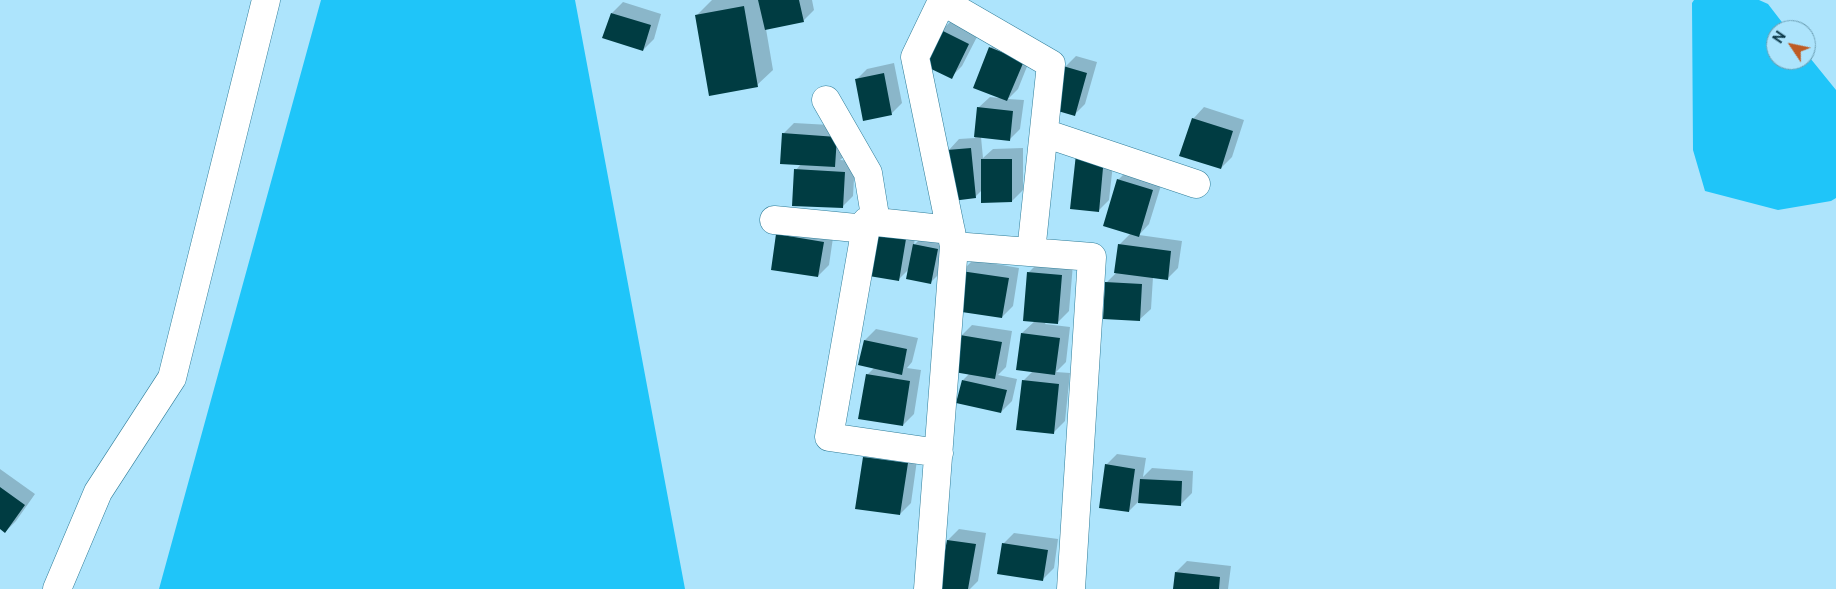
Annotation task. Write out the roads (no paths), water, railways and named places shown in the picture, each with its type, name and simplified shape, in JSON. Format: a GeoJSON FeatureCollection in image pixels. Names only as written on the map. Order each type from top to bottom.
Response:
{"type":"FeatureCollection","features":[{"type":"Feature","properties":{"kind":"street"},"geometry":{"type":"LineString","coordinates":[[57,589],[98,492],[172,378],[266,0]]}},
{"type":"Feature","properties":{"kind":"street"},"geometry":{"type":"LineString","coordinates":[[928,589],[953,238],[915,57],[942,1],[1051,64],[1031,252]]}},
{"type":"Feature","properties":{"kind":"street"},"geometry":{"type":"LineString","coordinates":[[826,100],[868,173],[871,225],[829,437],[939,453]]}},
{"type":"Feature","properties":{"kind":"street"},"geometry":{"type":"LineString","coordinates":[[1044,133],[1196,184]]}},
{"type":"Feature","properties":{"kind":"street"},"geometry":{"type":"LineString","coordinates":[[774,220],[871,225],[1031,252],[1092,257],[1071,589]]}},
{"type":"Feature","properties":{"kind":"water"},"geometry":{"type":"Polygon","coordinates":[[[321,0],[575,0],[685,589],[159,589],[321,0]]]}},
{"type":"Feature","properties":{"kind":"water"},"geometry":{"type":"Polygon","coordinates":[[[1694,0],[1759,0],[1768,4],[1780,20],[1766,20],[1766,70],[1816,70],[1816,65],[1836,90],[1836,198],[1831,201],[1778,210],[1705,191],[1693,150],[1692,3],[1694,0]]]}}]}
